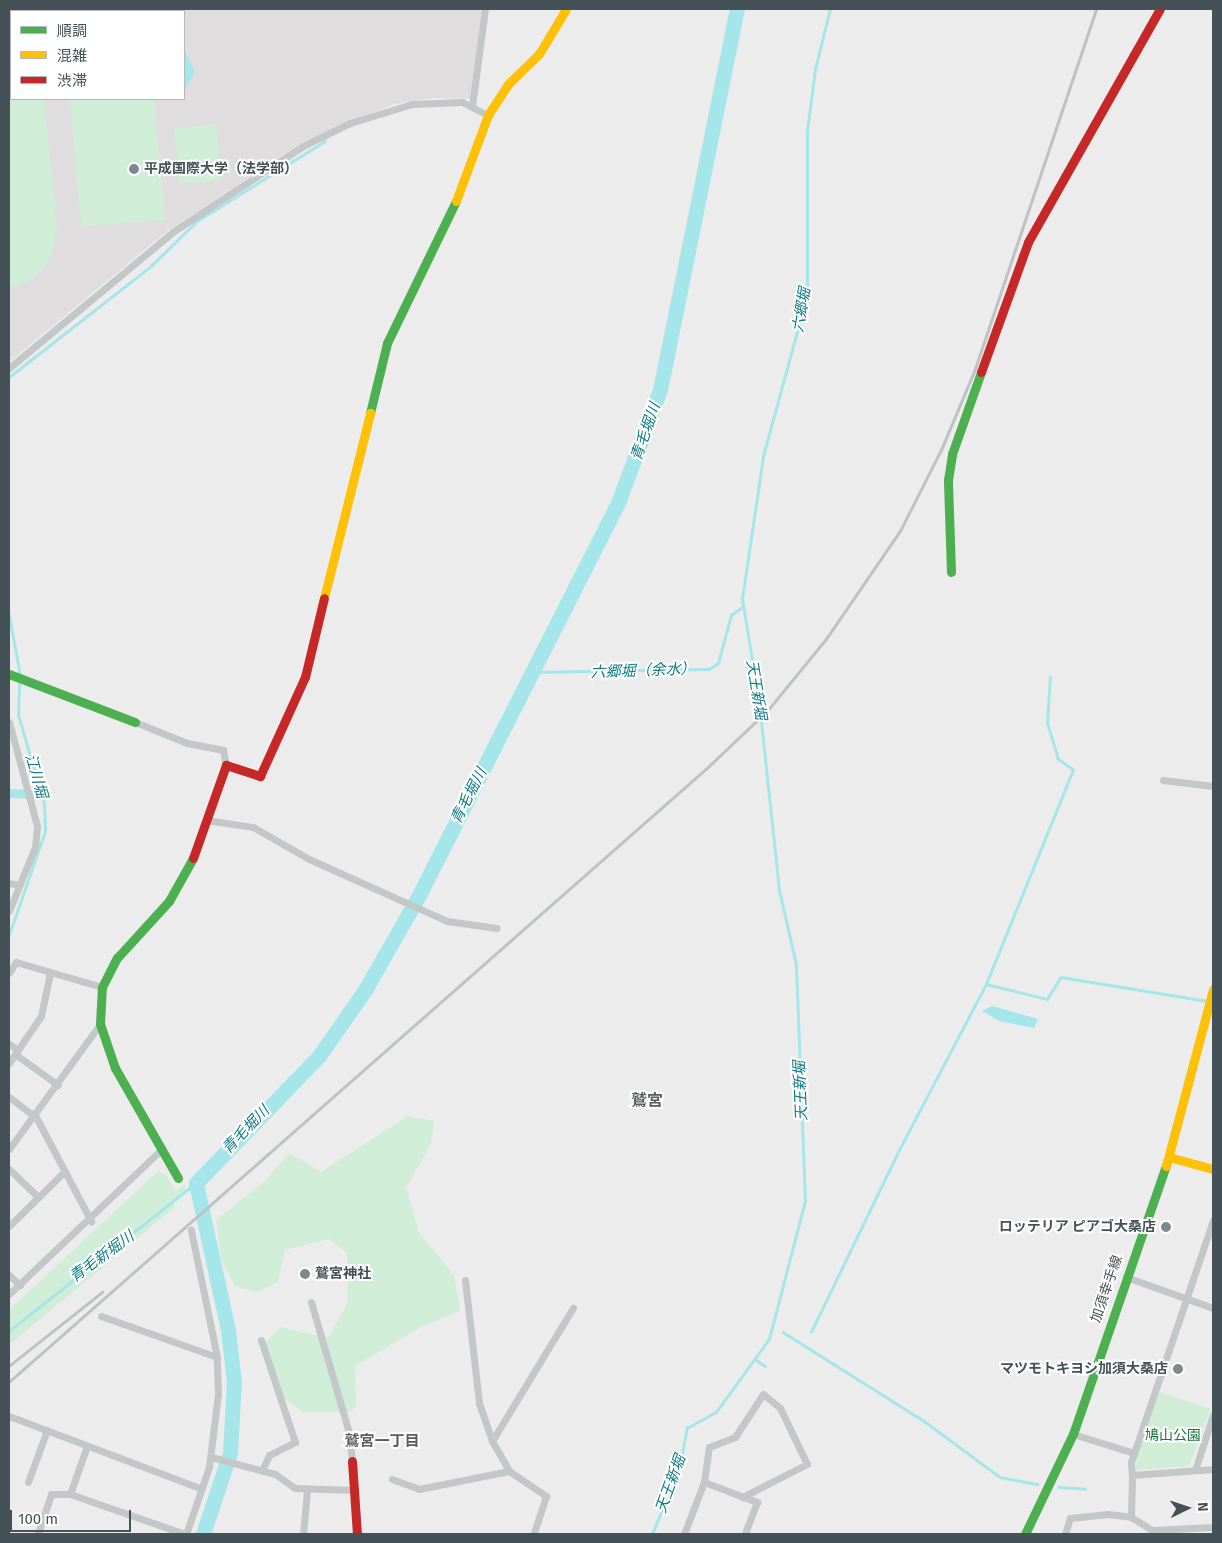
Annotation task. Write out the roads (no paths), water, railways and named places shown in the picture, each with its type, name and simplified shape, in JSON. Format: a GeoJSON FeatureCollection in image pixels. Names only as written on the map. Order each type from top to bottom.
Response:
{"type":"FeatureCollection","features":[{"type":"Feature","properties":{"kind":"street"},"geometry":{"type":"LineString","coordinates":[[472,106],[485,9]]}},
{"type":"Feature","properties":{"kind":"street"},"geometry":{"type":"LineString","coordinates":[[226,765],[260,776],[305,677],[388,344],[460,194],[488,115],[508,84],[538,54],[566,9]]}},
{"type":"Feature","properties":{"kind":"street"},"geometry":{"type":"LineString","coordinates":[[951,572],[948,480],[952,454],[1021,259],[1160,9]]}},
{"type":"Feature","properties":{"kind":"street"},"geometry":{"type":"LineString","coordinates":[[9,368],[174,231],[303,146],[395,108],[430,101],[472,106],[488,115]]}},
{"type":"Feature","properties":{"kind":"street"},"geometry":{"type":"LineString","coordinates":[[9,674],[26,677],[187,743],[223,750],[226,765],[193,858],[169,901],[117,958],[102,987],[100,1024],[131,1102],[162,1149],[178,1178]]}},
{"type":"Feature","properties":{"kind":"street"},"geometry":{"type":"LineString","coordinates":[[9,722],[37,826],[34,847],[10,906]]}},
{"type":"Feature","properties":{"kind":"street"},"geometry":{"type":"LineString","coordinates":[[1163,780],[1213,786]]}},
{"type":"Feature","properties":{"kind":"street"},"geometry":{"type":"LineString","coordinates":[[206,820],[253,827],[309,859],[400,898],[452,923],[497,928]]}},
{"type":"Feature","properties":{"kind":"street"},"geometry":{"type":"LineString","coordinates":[[9,883],[19,885]]}},
{"type":"Feature","properties":{"kind":"street"},"geometry":{"type":"LineString","coordinates":[[9,973],[16,962],[102,987]]}},
{"type":"Feature","properties":{"kind":"street"},"geometry":{"type":"LineString","coordinates":[[9,1063],[41,1016],[50,973]]}},
{"type":"Feature","properties":{"kind":"street","name":"加須幸手線"},"geometry":{"type":"LineString","coordinates":[[1025,1534],[1073,1434],[1169,1157],[1213,989]]}},
{"type":"Feature","properties":{"kind":"street"},"geometry":{"type":"LineString","coordinates":[[9,1149],[36,1117],[100,1024]]}},
{"type":"Feature","properties":{"kind":"street"},"geometry":{"type":"LineString","coordinates":[[9,1044],[16,1052],[58,1085]]}},
{"type":"Feature","properties":{"kind":"street"},"geometry":{"type":"LineString","coordinates":[[9,1097],[36,1117],[91,1221]]}},
{"type":"Feature","properties":{"kind":"street"},"geometry":{"type":"LineString","coordinates":[[9,1294],[91,1221],[162,1149]]}},
{"type":"Feature","properties":{"kind":"street"},"geometry":{"type":"LineString","coordinates":[[1169,1157],[1213,1170]]}},
{"type":"Feature","properties":{"kind":"street"},"geometry":{"type":"LineString","coordinates":[[9,1169],[38,1197]]}},
{"type":"Feature","properties":{"kind":"street"},"geometry":{"type":"LineString","coordinates":[[9,1226],[64,1171]]}},
{"type":"Feature","properties":{"kind":"street"},"geometry":{"type":"LineString","coordinates":[[1131,1517],[1131,1452],[1213,1220]]}},
{"type":"Feature","properties":{"kind":"street"},"geometry":{"type":"LineString","coordinates":[[38,1534],[51,1494],[70,1494],[186,1534],[213,1458],[216,1433],[217,1357],[191,1230]]}},
{"type":"Feature","properties":{"kind":"street"},"geometry":{"type":"LineString","coordinates":[[9,1275],[20,1285]]}},
{"type":"Feature","properties":{"kind":"street"},"geometry":{"type":"LineString","coordinates":[[1126,1277],[1213,1308]]}},
{"type":"Feature","properties":{"kind":"street"},"geometry":{"type":"LineString","coordinates":[[465,1280],[480,1403],[492,1441],[509,1471],[546,1496],[534,1534]]}},
{"type":"Feature","properties":{"kind":"street"},"geometry":{"type":"LineString","coordinates":[[311,1302],[341,1406],[352,1460],[356,1534]]}},
{"type":"Feature","properties":{"kind":"street"},"geometry":{"type":"LineString","coordinates":[[492,1441],[573,1308]]}},
{"type":"Feature","properties":{"kind":"street"},"geometry":{"type":"LineString","coordinates":[[101,1316],[217,1357]]}},
{"type":"Feature","properties":{"kind":"street"},"geometry":{"type":"LineString","coordinates":[[261,1340],[295,1442],[295,1446],[269,1455],[262,1471]]}},
{"type":"Feature","properties":{"kind":"street"},"geometry":{"type":"LineString","coordinates":[[684,1534],[704,1482],[709,1447],[735,1437],[763,1394],[780,1408],[807,1464],[742,1497]]}},
{"type":"Feature","properties":{"kind":"street"},"geometry":{"type":"LineString","coordinates":[[1195,1470],[1213,1415]]}},
{"type":"Feature","properties":{"kind":"street"},"geometry":{"type":"LineString","coordinates":[[9,1416],[202,1489]]}},
{"type":"Feature","properties":{"kind":"street"},"geometry":{"type":"LineString","coordinates":[[28,1482],[47,1430]]}},
{"type":"Feature","properties":{"kind":"street"},"geometry":{"type":"LineString","coordinates":[[1073,1434],[1131,1452]]}},
{"type":"Feature","properties":{"kind":"street"},"geometry":{"type":"LineString","coordinates":[[70,1494],[87,1446]]}},
{"type":"Feature","properties":{"kind":"street"},"geometry":{"type":"LineString","coordinates":[[213,1458],[262,1471],[307,1490],[354,1490]]}},
{"type":"Feature","properties":{"kind":"street"},"geometry":{"type":"LineString","coordinates":[[1132,1475],[1213,1469]]}},
{"type":"Feature","properties":{"kind":"street"},"geometry":{"type":"LineString","coordinates":[[392,1479],[418,1489],[509,1471]]}},
{"type":"Feature","properties":{"kind":"street"},"geometry":{"type":"LineString","coordinates":[[704,1482],[757,1502],[745,1534]]}},
{"type":"Feature","properties":{"kind":"street"},"geometry":{"type":"LineString","coordinates":[[303,1534],[307,1490]]}},
{"type":"Feature","properties":{"kind":"street"},"geometry":{"type":"LineString","coordinates":[[1066,1534],[1070,1518],[1131,1517],[1152,1530],[1213,1527]]}},
{"type":"Feature","properties":{"kind":"water"},"geometry":{"type":"Polygon","coordinates":[[[185,51],[195,72],[185,89],[185,51]]]}},
{"type":"Feature","properties":{"kind":"water"},"geometry":{"type":"Polygon","coordinates":[[[992,1006],[1038,1019],[1034,1028],[999,1021],[982,1011],[992,1006]]]}},
{"type":"Feature","properties":{"kind":"waterway","name":"青毛堀川"},"geometry":{"type":"LineString","coordinates":[[203,1534],[230,1453],[234,1382],[228,1330],[196,1183],[319,1056],[365,990],[417,899],[619,500],[660,390],[737,9]]}},
{"type":"Feature","properties":{"kind":"waterway","name":"天王新堀"},"geometry":{"type":"LineString","coordinates":[[652,1534],[680,1466],[687,1428],[716,1412],[769,1339],[805,1201],[796,965],[779,890],[759,703],[742,599],[763,456],[807,295],[807,131],[815,69],[830,9]]}},
{"type":"Feature","properties":{"kind":"waterway"},"geometry":{"type":"LineString","coordinates":[[9,377],[151,266],[197,221],[325,141]]}},
{"type":"Feature","properties":{"kind":"waterway","name":"六郷堀（余水）"},"geometry":{"type":"LineString","coordinates":[[531,672],[709,669],[718,663],[731,615],[743,607]]}},
{"type":"Feature","properties":{"kind":"waterway","name":"江川堀"},"geometry":{"type":"LineString","coordinates":[[9,613],[20,673]]}},
{"type":"Feature","properties":{"kind":"waterway"},"geometry":{"type":"LineString","coordinates":[[986,984],[1073,770],[1058,759],[1047,723],[1050,677]]}},
{"type":"Feature","properties":{"kind":"waterway","name":"江川堀"},"geometry":{"type":"LineString","coordinates":[[9,935],[45,831],[44,804],[18,715],[19,679]]}},
{"type":"Feature","properties":{"kind":"waterway"},"geometry":{"type":"LineString","coordinates":[[9,793],[41,794]]}},
{"type":"Feature","properties":{"kind":"waterway"},"geometry":{"type":"LineString","coordinates":[[811,1332],[900,1148],[986,984],[1047,999],[1061,977],[1207,1001]]}},
{"type":"Feature","properties":{"kind":"waterway","name":"青毛新堀川"},"geometry":{"type":"LineString","coordinates":[[9,1331],[196,1183]]}},
{"type":"Feature","properties":{"kind":"waterway"},"geometry":{"type":"LineString","coordinates":[[783,1332],[923,1420],[1000,1477],[1037,1484]]}},
{"type":"Feature","properties":{"kind":"waterway"},"geometry":{"type":"LineString","coordinates":[[755,1359],[765,1366]]}},
{"type":"Feature","properties":{"kind":"waterway"},"geometry":{"type":"LineString","coordinates":[[1059,1487],[1085,1489]]}},
{"type":"Feature","properties":{"kind":"railway"},"geometry":{"type":"LineString","coordinates":[[9,1382],[708,767],[768,710],[826,639],[900,531],[941,450],[975,369],[1096,9]]}},
{"type":"Feature","properties":{"kind":"railway"},"geometry":{"type":"LineString","coordinates":[[9,1366],[102,1292]]}},
{"type":"Feature","properties":{"kind":"place","name":"平成国際大学（法学部）"},"geometry":{"type":"Point","coordinates":[134,169]}},
{"type":"Feature","properties":{"kind":"place","name":"ロッテリア ピアゴ大桑店"},"geometry":{"type":"Point","coordinates":[1166,1227]}},
{"type":"Feature","properties":{"kind":"place","name":"鷲宮神社"},"geometry":{"type":"Point","coordinates":[305,1274]}},
{"type":"Feature","properties":{"kind":"place","name":"マツモトキヨシ加須大桑店"},"geometry":{"type":"Point","coordinates":[1178,1369]}},
{"type":"Feature","properties":{"kind":"district","name":"鷲宮"},"geometry":{"type":"Point","coordinates":[647,1101]}},
{"type":"Feature","properties":{"kind":"district","name":"鷲宮一丁目"},"geometry":{"type":"Point","coordinates":[382,1442]}},
{"type":"Feature","properties":{"kind":"water label","name":"六郷堀"},"geometry":{"type":"Point","coordinates":[802,310]}},
{"type":"Feature","properties":{"kind":"park label","name":"鳩山公園"},"geometry":{"type":"Point","coordinates":[1173,1436]}}]}
